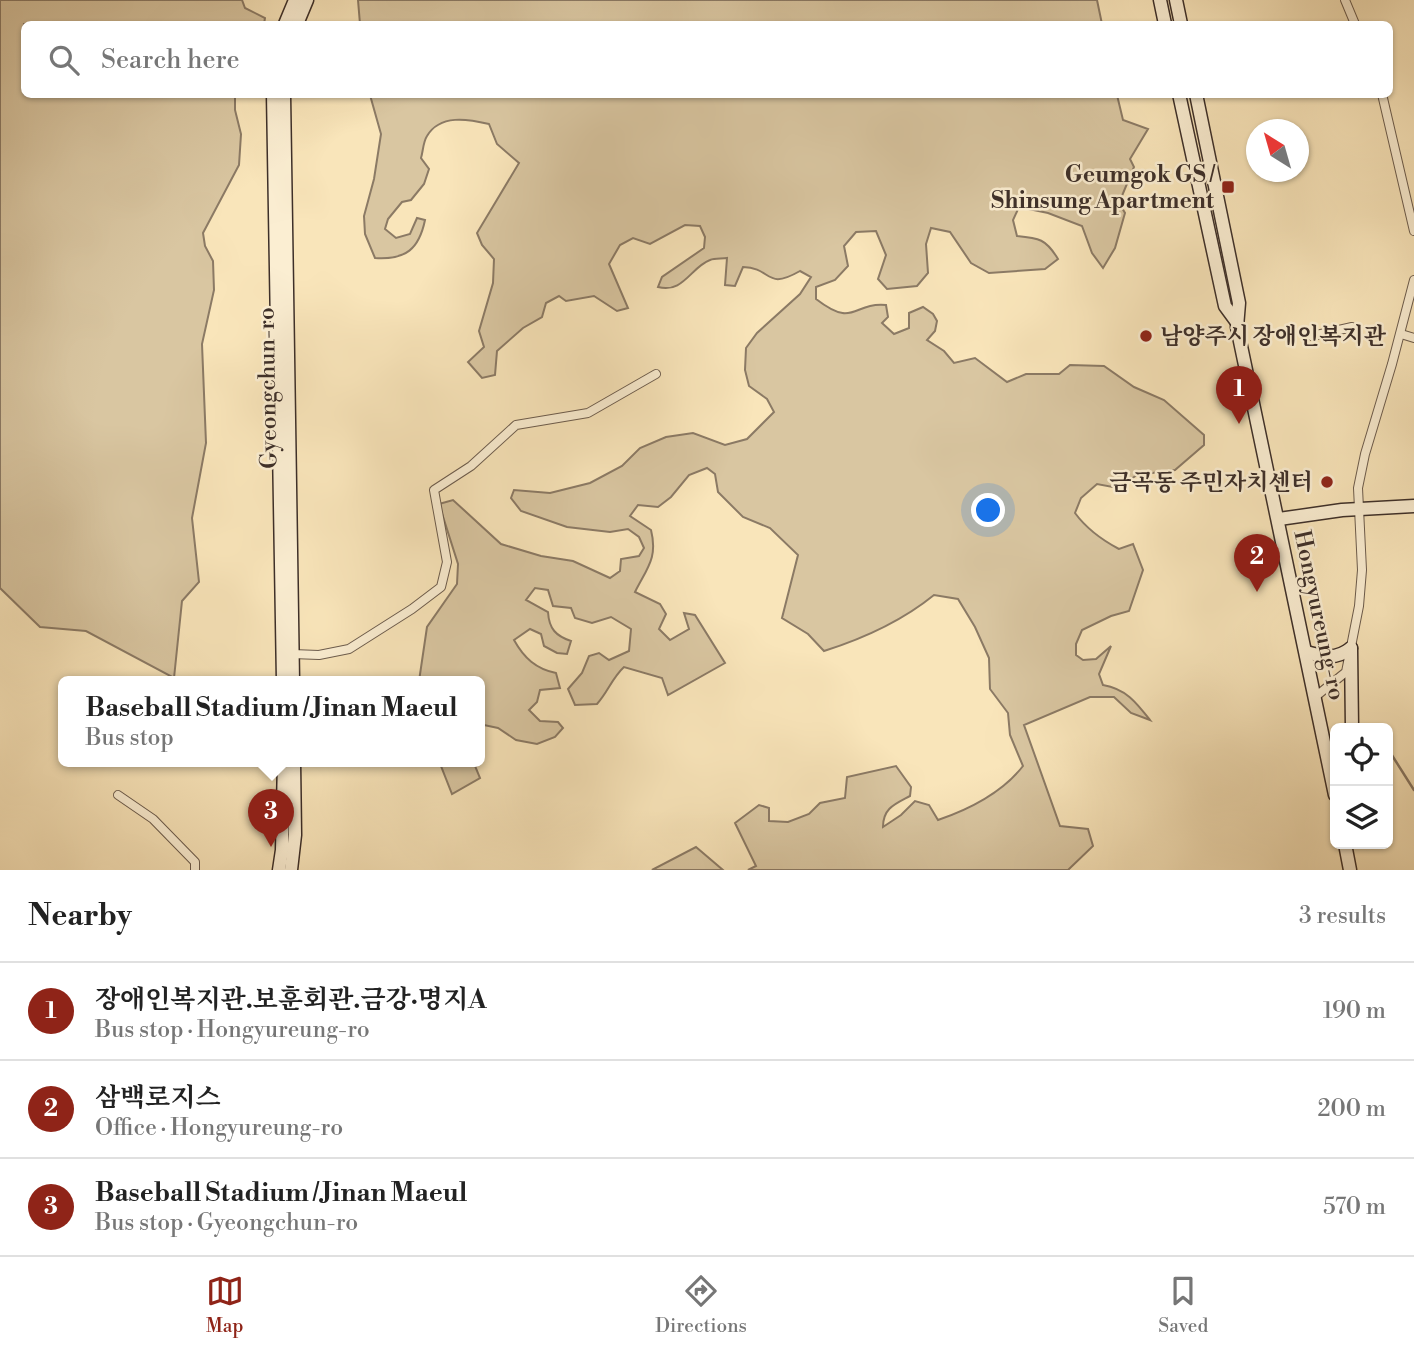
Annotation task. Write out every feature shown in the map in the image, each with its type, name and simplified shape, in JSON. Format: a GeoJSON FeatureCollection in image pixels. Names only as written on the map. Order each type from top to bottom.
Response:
{"type":"FeatureCollection","features":[{"type":"Feature","properties":{"kind":"street"},"geometry":{"type":"LineString","coordinates":[[286,21],[295,0]]}},
{"type":"Feature","properties":{"kind":"street"},"geometry":{"type":"LineString","coordinates":[[298,21],[307,0]]}},
{"type":"Feature","properties":{"kind":"street"},"geometry":{"type":"LineString","coordinates":[[1160,0],[1164,21]]}},
{"type":"Feature","properties":{"kind":"street"},"geometry":{"type":"LineString","coordinates":[[1176,0],[1180,21]]}},
{"type":"Feature","properties":{"kind":"street"},"geometry":{"type":"LineString","coordinates":[[1345,0],[1354,21]]}},
{"type":"Feature","properties":{"kind":"street","name":"Gyeongchun-ro"},"geometry":{"type":"LineString","coordinates":[[273,98],[283,676]]}},
{"type":"Feature","properties":{"kind":"street","name":"Gyeongchun-ro"},"geometry":{"type":"LineString","coordinates":[[284,98],[293,676]]}},
{"type":"Feature","properties":{"kind":"street","name":"Hongyureung-ro"},"geometry":{"type":"LineString","coordinates":[[1180,98],[1225,306],[1236,321]]}},
{"type":"Feature","properties":{"kind":"street","name":"Hongyureung-ro"},"geometry":{"type":"LineString","coordinates":[[1197,98],[1239,303],[1236,321],[1333,786]]}},
{"type":"Feature","properties":{"kind":"street"},"geometry":{"type":"LineString","coordinates":[[1383,98],[1414,231]]}},
{"type":"Feature","properties":{"kind":"street"},"geometry":{"type":"LineString","coordinates":[[1315,697],[1346,672],[1359,606],[1362,570],[1358,488],[1414,280]]}},
{"type":"Feature","properties":{"kind":"street"},"geometry":{"type":"LineString","coordinates":[[1312,336],[1352,327]]}},
{"type":"Feature","properties":{"kind":"street"},"geometry":{"type":"LineString","coordinates":[[1401,334],[1414,338]]}},
{"type":"Feature","properties":{"kind":"street"},"geometry":{"type":"LineString","coordinates":[[292,654],[319,655],[349,649],[441,587],[447,562],[434,490],[471,466],[516,425],[588,413],[656,373]]}},
{"type":"Feature","properties":{"kind":"street"},"geometry":{"type":"LineString","coordinates":[[1279,519],[1357,509],[1414,506]]}},
{"type":"Feature","properties":{"kind":"street"},"geometry":{"type":"LineString","coordinates":[[1306,652],[1328,658],[1342,655],[1351,648]]}},
{"type":"Feature","properties":{"kind":"street"},"geometry":{"type":"LineString","coordinates":[[1351,648],[1352,723]]}},
{"type":"Feature","properties":{"kind":"street"},"geometry":{"type":"LineString","coordinates":[[279,870],[284,767]]}},
{"type":"Feature","properties":{"kind":"street"},"geometry":{"type":"LineString","coordinates":[[291,870],[295,835],[294,767]]}},
{"type":"Feature","properties":{"kind":"street"},"geometry":{"type":"LineString","coordinates":[[118,795],[153,819],[195,862],[195,870]]}},
{"type":"Feature","properties":{"kind":"street"},"geometry":{"type":"LineString","coordinates":[[1347,849],[1350,870]]}},
{"type":"Feature","properties":{"kind":"shaded area"},"geometry":{"type":"Polygon","coordinates":[[[0,0],[242,0],[245,8],[265,18],[264,21],[21,21],[21,98],[235,98],[241,134],[239,165],[203,233],[205,246],[213,261],[214,290],[202,344],[206,443],[192,518],[199,582],[182,601],[174,676],[86,631],[40,627],[0,588],[0,0]]]}},
{"type":"Feature","properties":{"kind":"shaded area"},"geometry":{"type":"Polygon","coordinates":[[[358,0],[1097,0],[1101,21],[360,21],[358,0]]]}},
{"type":"Feature","properties":{"kind":"shaded area"},"geometry":{"type":"Polygon","coordinates":[[[371,98],[1118,98],[1123,120],[1148,129],[1130,159],[1134,167],[1119,203],[1125,213],[1115,248],[1103,268],[1092,253],[1082,226],[1048,213],[1019,207],[1013,220],[1017,236],[1041,241],[1050,247],[1058,259],[1045,269],[989,273],[971,263],[950,232],[931,228],[926,244],[928,273],[917,286],[887,289],[878,279],[886,255],[876,231],[856,232],[844,246],[848,266],[835,280],[816,287],[816,299],[839,312],[886,305],[888,317],[882,323],[894,334],[909,328],[909,313],[923,307],[933,314],[937,321],[935,331],[927,340],[944,351],[954,363],[975,358],[1007,382],[1026,374],[1059,374],[1070,365],[1104,366],[1134,387],[1164,400],[1204,435],[1204,445],[1175,470],[1137,475],[1118,488],[1097,484],[1081,498],[1075,513],[1106,542],[1119,549],[1133,544],[1143,570],[1129,611],[1111,616],[1082,630],[1076,644],[1076,655],[1083,660],[1096,659],[1111,646],[1099,674],[1103,685],[1124,693],[1150,720],[1131,713],[1114,697],[1090,697],[1024,725],[1060,826],[1088,829],[1093,846],[1068,870],[748,870],[756,866],[735,823],[759,805],[769,808],[769,821],[788,822],[809,814],[820,803],[845,798],[847,777],[896,766],[911,787],[910,796],[888,811],[883,827],[915,801],[929,805],[938,820],[985,799],[1015,776],[1023,766],[1010,735],[1008,713],[990,689],[989,658],[958,599],[934,595],[881,628],[824,651],[808,634],[782,618],[798,555],[770,528],[743,517],[718,492],[715,474],[707,468],[689,475],[671,497],[658,507],[638,505],[630,516],[651,530],[653,540],[650,562],[635,592],[660,604],[666,614],[659,629],[670,640],[689,629],[684,613],[695,615],[725,663],[668,695],[662,678],[624,667],[597,704],[575,705],[568,689],[582,673],[589,656],[599,653],[609,660],[629,651],[631,629],[611,617],[592,623],[575,618],[571,608],[553,606],[548,590],[535,588],[526,600],[548,612],[554,631],[571,641],[567,654],[557,653],[544,646],[541,634],[530,629],[514,640],[531,662],[556,673],[560,688],[540,690],[537,702],[529,710],[540,721],[558,722],[563,728],[555,737],[537,744],[516,740],[498,728],[485,725],[485,676],[420,676],[427,627],[457,584],[458,564],[439,504],[453,500],[501,544],[541,556],[573,561],[610,578],[620,571],[621,559],[639,556],[644,548],[639,537],[628,529],[610,532],[567,527],[521,511],[511,498],[514,490],[550,493],[590,483],[622,466],[640,448],[666,437],[693,433],[725,445],[747,439],[774,412],[767,399],[749,386],[745,370],[746,348],[757,333],[800,294],[811,277],[800,271],[789,277],[774,279],[753,268],[743,267],[735,286],[725,285],[727,258],[703,263],[674,287],[658,287],[662,277],[704,248],[705,237],[700,226],[685,225],[650,244],[633,238],[620,245],[609,264],[628,308],[617,311],[594,296],[566,301],[559,296],[546,303],[542,317],[523,328],[497,351],[495,375],[482,378],[468,362],[484,347],[479,331],[493,283],[494,259],[482,245],[477,233],[519,163],[497,144],[489,124],[455,120],[439,124],[427,136],[424,144],[421,158],[429,169],[424,184],[411,200],[402,202],[388,219],[385,229],[396,238],[410,234],[417,218],[425,220],[419,238],[403,255],[375,258],[365,234],[364,216],[374,179],[381,134],[371,98]]]}},
{"type":"Feature","properties":{"kind":"shaded area"},"geometry":{"type":"Polygon","coordinates":[[[441,767],[475,767],[480,778],[452,794],[441,767]]]}},
{"type":"Feature","properties":{"kind":"shaded area"},"geometry":{"type":"Polygon","coordinates":[[[696,847],[723,870],[652,870],[696,847]]]}},
{"type":"Feature","properties":{"kind":"waterway"},"geometry":{"type":"LineString","coordinates":[[1393,757],[1414,790]]}},
{"type":"Feature","properties":{"kind":"place","name":"Geumgok GS / Shinsung Apartment"},"geometry":{"type":"Point","coordinates":[1228,187]}},
{"type":"Feature","properties":{"kind":"place","name":"남양주시 장애인복지관"},"geometry":{"type":"Point","coordinates":[1146,336]}},
{"type":"Feature","properties":{"kind":"place","name":"장애인복지관.보훈회관.금강·명지A"},"geometry":{"type":"Point","coordinates":[1239,424]}},
{"type":"Feature","properties":{"kind":"place","name":"금곡동 주민자치센터"},"geometry":{"type":"Point","coordinates":[1327,482]}},
{"type":"Feature","properties":{"kind":"place","name":"삼백로지스"},"geometry":{"type":"Point","coordinates":[1257,592]}},
{"type":"Feature","properties":{"kind":"place","name":"Baseball Stadium / Jinan Maeul"},"geometry":{"type":"Point","coordinates":[271,847]}}]}
